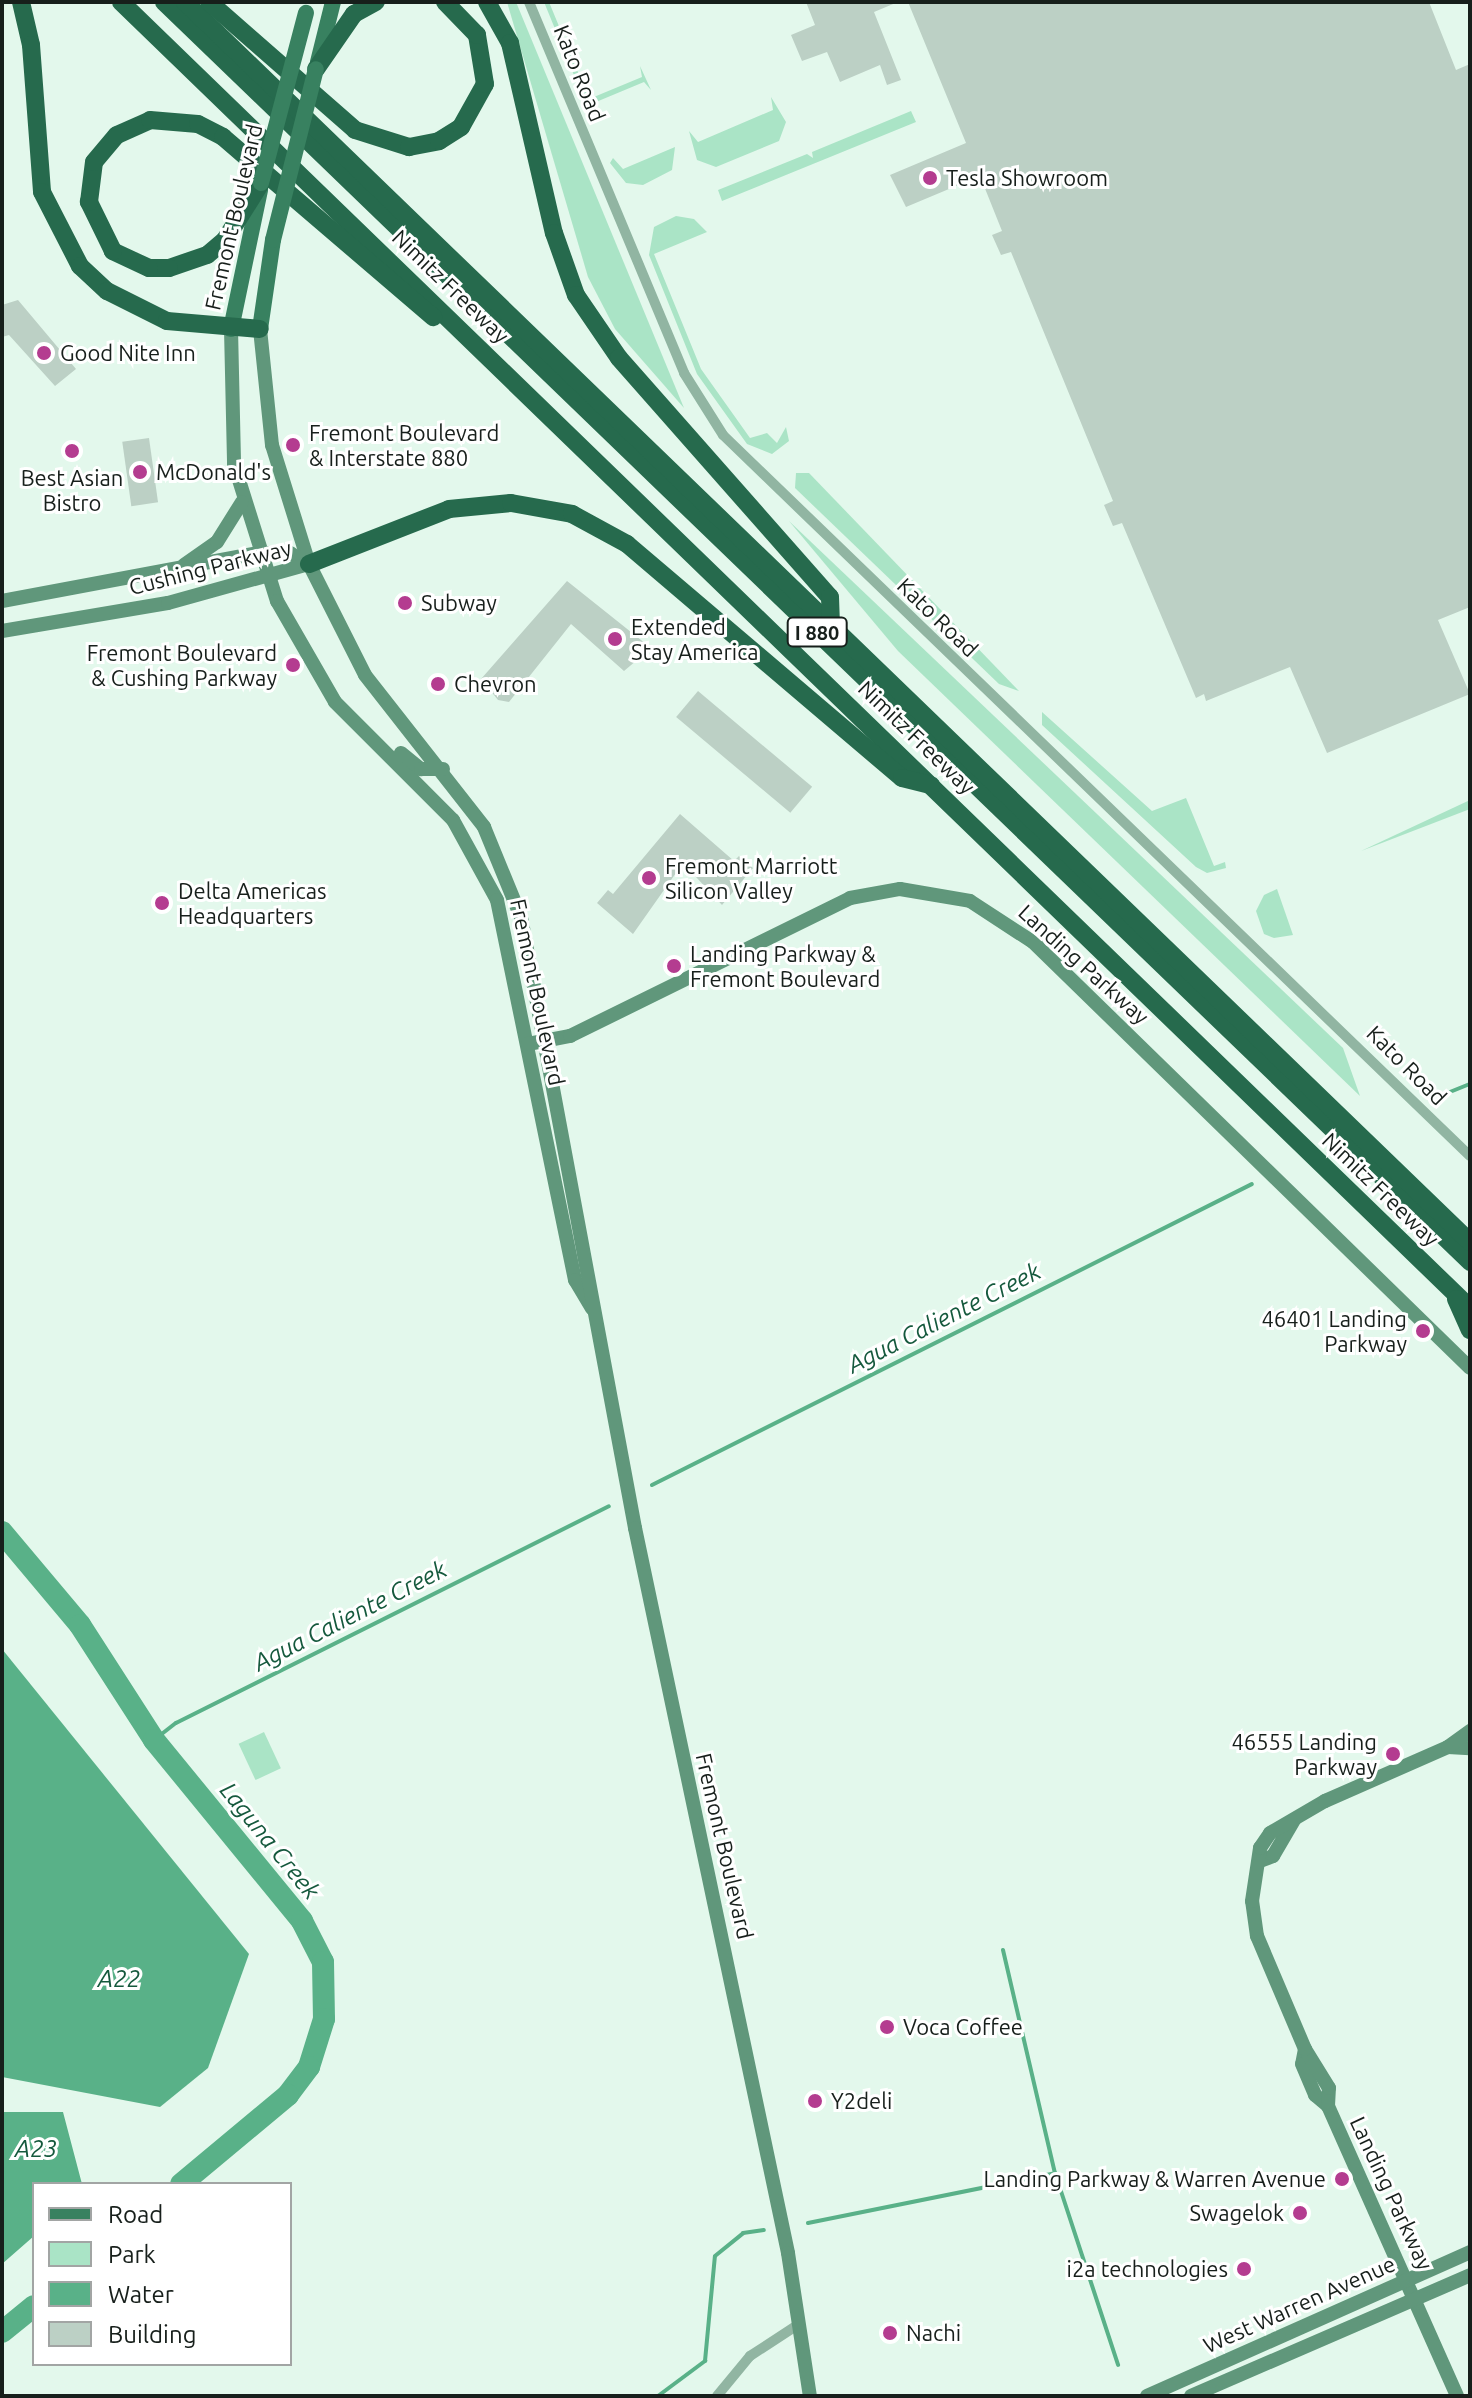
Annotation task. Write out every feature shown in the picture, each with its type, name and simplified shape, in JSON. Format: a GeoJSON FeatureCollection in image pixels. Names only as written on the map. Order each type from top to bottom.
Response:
{"type":"FeatureCollection","features":[{"type":"Feature","properties":{"kind":"highway"},"geometry":{"type":"LineString","coordinates":[[21,2],[31,45],[42,192],[80,266],[138,311],[231,329],[260,329]]}},
{"type":"Feature","properties":{"kind":"highway","name":"Nimitz Freeway"},"geometry":{"type":"LineString","coordinates":[[121,2],[545,409],[1470,1308]]}},
{"type":"Feature","properties":{"kind":"highway","name":"I 880"},"geometry":{"type":"LineString","coordinates":[[164,2],[1470,1262]]}},
{"type":"Feature","properties":{"kind":"highway","name":"Nimitz Freeway"},"geometry":{"type":"LineString","coordinates":[[185,2],[1470,1242]]}},
{"type":"Feature","properties":{"kind":"highway"},"geometry":{"type":"LineString","coordinates":[[209,2],[355,130],[409,147],[439,141],[461,127],[485,84],[477,35],[445,2]]}},
{"type":"Feature","properties":{"kind":"highway"},"geometry":{"type":"LineString","coordinates":[[316,69],[332,29],[376,2]]}},
{"type":"Feature","properties":{"kind":"highway"},"geometry":{"type":"LineString","coordinates":[[487,2],[510,43],[554,233],[576,295],[619,358],[830,597],[831,623]]}},
{"type":"Feature","properties":{"kind":"highway"},"geometry":{"type":"LineString","coordinates":[[261,183],[244,229],[187,265],[149,268],[129,261],[113,251],[92,218],[94,162],[117,135],[150,120],[198,124],[223,137],[545,409]]}},
{"type":"Feature","properties":{"kind":"highway"},"geometry":{"type":"LineString","coordinates":[[309,564],[449,509],[511,503],[572,514],[627,544],[902,778],[932,785]]}},
{"type":"Feature","properties":{"kind":"highway"},"geometry":{"type":"LineString","coordinates":[[1454,1293],[1470,1330]]}},
{"type":"Feature","properties":{"kind":"main road"},"geometry":{"type":"LineString","coordinates":[[332,29],[333,2]]}},
{"type":"Feature","properties":{"kind":"main road","name":"Fremont Boulevard"},"geometry":{"type":"LineString","coordinates":[[261,183],[307,8]]}},
{"type":"Feature","properties":{"kind":"main road","name":"Fremont Boulevard"},"geometry":{"type":"LineString","coordinates":[[316,69],[273,240],[260,329],[272,445],[309,564],[365,675],[443,769],[484,827],[521,917],[592,1279],[592,1308],[693,1814],[707,1849],[799,2324],[810,2396]]}},
{"type":"Feature","properties":{"kind":"main road","name":"Fremont Boulevard"},"geometry":{"type":"LineString","coordinates":[[244,229],[231,329],[230,427],[242,502],[258,553],[320,682],[440,804],[497,900],[575,1280],[592,1308]]}},
{"type":"Feature","properties":{"kind":"main road"},"geometry":{"type":"LineString","coordinates":[[160,574],[205,553],[242,502]]}},
{"type":"Feature","properties":{"kind":"main road","name":"Cushing Parkway"},"geometry":{"type":"LineString","coordinates":[[2,601],[160,574],[258,553],[290,553],[309,564]]}},
{"type":"Feature","properties":{"kind":"main road","name":"Cushing Parkway"},"geometry":{"type":"LineString","coordinates":[[2,631],[131,611],[268,579],[309,564]]}},
{"type":"Feature","properties":{"kind":"main road"},"geometry":{"type":"LineString","coordinates":[[388,749],[421,769],[443,769]]}},
{"type":"Feature","properties":{"kind":"main road"},"geometry":{"type":"LineString","coordinates":[[440,804],[471,826],[484,827]]}},
{"type":"Feature","properties":{"kind":"main road","name":"Landing Parkway"},"geometry":{"type":"LineString","coordinates":[[528,1044],[545,1041],[613,1016],[850,898],[900,889],[970,901],[1033,942],[1470,1368]]}},
{"type":"Feature","properties":{"kind":"main road","name":"Landing Parkway"},"geometry":{"type":"LineString","coordinates":[[1457,2396],[1328,2106],[1329,2088],[1305,2049],[1257,1936],[1253,1886],[1260,1861],[1273,1856],[1294,1820],[1448,1747],[1470,1731]]}},
{"type":"Feature","properties":{"kind":"main road","name":"Landing Parkway"},"geometry":{"type":"LineString","coordinates":[[1448,1747],[1470,1748]]}},
{"type":"Feature","properties":{"kind":"main road","name":"West Warren Avenue"},"geometry":{"type":"LineString","coordinates":[[1147,2396],[1470,2252]]}},
{"type":"Feature","properties":{"kind":"main road","name":"West Warren Avenue"},"geometry":{"type":"LineString","coordinates":[[1191,2396],[1470,2275]]}},
{"type":"Feature","properties":{"kind":"street","name":"Kato Road"},"geometry":{"type":"LineString","coordinates":[[529,2],[675,353],[723,435],[1470,1156]]}},
{"type":"Feature","properties":{"kind":"street"},"geometry":{"type":"LineString","coordinates":[[717,2396],[758,2349],[799,2324]]}},
{"type":"Feature","properties":{"kind":"green space"},"geometry":{"type":"Polygon","coordinates":[[[507,2],[516,2],[684,408],[615,329],[588,277],[507,2]]]}},
{"type":"Feature","properties":{"kind":"green space"},"geometry":{"type":"Polygon","coordinates":[[[544,2],[549,2],[589,99],[642,77],[640,66],[651,90],[644,82],[596,102],[599,113],[589,112],[544,2]]]}},
{"type":"Feature","properties":{"kind":"green space"},"geometry":{"type":"Polygon","coordinates":[[[771,97],[786,122],[779,141],[716,167],[697,160],[689,131],[698,142],[773,110],[771,97]]]}},
{"type":"Feature","properties":{"kind":"green space"},"geometry":{"type":"Polygon","coordinates":[[[911,111],[916,122],[722,201],[718,190],[807,154],[813,158],[812,152],[911,111]]]}},
{"type":"Feature","properties":{"kind":"green space"},"geometry":{"type":"Polygon","coordinates":[[[675,147],[672,170],[643,185],[626,183],[610,163],[613,158],[623,169],[675,147]]]}},
{"type":"Feature","properties":{"kind":"green space"},"geometry":{"type":"Polygon","coordinates":[[[676,216],[694,219],[707,232],[654,254],[701,369],[750,438],[767,433],[777,443],[786,427],[789,441],[772,454],[747,444],[697,374],[649,255],[654,227],[676,216]]]}},
{"type":"Feature","properties":{"kind":"green space"},"geometry":{"type":"Polygon","coordinates":[[[796,473],[809,473],[1019,691],[999,684],[795,488],[796,473]]]}},
{"type":"Feature","properties":{"kind":"green space"},"geometry":{"type":"Polygon","coordinates":[[[789,521],[1343,1048],[1360,1096],[898,651],[789,521]]]}},
{"type":"Feature","properties":{"kind":"green space"},"geometry":{"type":"Polygon","coordinates":[[[1042,712],[1152,811],[1186,798],[1214,866],[1225,862],[1226,868],[1207,873],[1196,867],[1042,725],[1042,712]]]}},
{"type":"Feature","properties":{"kind":"green space"},"geometry":{"type":"Polygon","coordinates":[[[1470,800],[1470,809],[1361,851],[1470,800]]]}},
{"type":"Feature","properties":{"kind":"green space"},"geometry":{"type":"Polygon","coordinates":[[[1277,889],[1293,935],[1274,938],[1264,934],[1256,911],[1264,895],[1277,889]]]}},
{"type":"Feature","properties":{"kind":"green space"},"geometry":{"type":"Polygon","coordinates":[[[264,1732],[281,1768],[256,1780],[239,1744],[264,1732]]]}},
{"type":"Feature","properties":{"kind":"water","name":"A22"},"geometry":{"type":"Polygon","coordinates":[[[2,1649],[249,1954],[208,2068],[160,2107],[2,2077],[2,1649]]]}},
{"type":"Feature","properties":{"kind":"water","name":"A23"},"geometry":{"type":"Polygon","coordinates":[[[2,2112],[63,2112],[81,2182],[32,2182],[32,2238],[2,2264],[2,2112]]]}},
{"type":"Feature","properties":{"kind":"building"},"geometry":{"type":"Polygon","coordinates":[[[806,2],[898,2],[874,12],[901,80],[887,85],[880,65],[840,82],[827,52],[802,61],[791,35],[815,25],[806,2]]]}},
{"type":"Feature","properties":{"kind":"building"},"geometry":{"type":"Polygon","coordinates":[[[908,2],[1429,2],[1456,70],[1470,64],[1470,607],[1438,620],[1470,694],[1327,753],[1290,667],[1206,701],[1204,694],[1196,698],[1122,523],[1113,526],[1104,505],[1113,501],[1011,252],[1001,255],[992,235],[1002,231],[980,176],[906,207],[890,175],[966,143],[908,2]]]}},
{"type":"Feature","properties":{"kind":"building","name":"Good Nite Inn"},"geometry":{"type":"Polygon","coordinates":[[[18,300],[76,369],[55,386],[9,335],[2,337],[2,305],[18,300]]]}},
{"type":"Feature","properties":{"kind":"building","name":"McDonald's"},"geometry":{"type":"Polygon","coordinates":[[[149,438],[158,502],[131,506],[122,442],[149,438]]]}},
{"type":"Feature","properties":{"kind":"building","name":"Extended Stay America"},"geometry":{"type":"Polygon","coordinates":[[[567,581],[646,644],[643,655],[624,671],[571,624],[509,702],[498,700],[481,679],[567,581]]]}},
{"type":"Feature","properties":{"kind":"building"},"geometry":{"type":"Polygon","coordinates":[[[698,691],[812,787],[790,813],[676,717],[698,691]]]}},
{"type":"Feature","properties":{"kind":"building","name":"Fremont Marriott Silicon Valley"},"geometry":{"type":"Polygon","coordinates":[[[680,814],[734,861],[739,856],[753,868],[722,905],[683,863],[633,934],[597,903],[608,890],[613,894],[680,814]]]}},
{"type":"Feature","properties":{"kind":"waterway","name":"Agua Caliente Creek"},"geometry":{"type":"LineString","coordinates":[[1440,1096],[1470,1084]]}},
{"type":"Feature","properties":{"kind":"waterway","name":"Agua Caliente Creek"},"geometry":{"type":"LineString","coordinates":[[652,1485],[1252,1184]]}},
{"type":"Feature","properties":{"kind":"waterway","name":"Agua Caliente Creek"},"geometry":{"type":"LineString","coordinates":[[154,1740],[176,1723],[609,1506]]}},
{"type":"Feature","properties":{"kind":"waterway","name":"Laguna Creek"},"geometry":{"type":"LineString","coordinates":[[2,1532],[80,1625],[154,1740],[302,1921],[323,1962],[324,2019],[309,2067],[288,2095],[183,2182]]}},
{"type":"Feature","properties":{"kind":"waterway"},"geometry":{"type":"LineString","coordinates":[[1003,1950],[1055,2173]]}},
{"type":"Feature","properties":{"kind":"waterway"},"geometry":{"type":"LineString","coordinates":[[808,2223],[1055,2173],[1118,2365]]}},
{"type":"Feature","properties":{"kind":"waterway"},"geometry":{"type":"LineString","coordinates":[[658,2396],[705,2361],[715,2256],[743,2233],[764,2230]]}},
{"type":"Feature","properties":{"kind":"waterway","name":"Laguna Creek"},"geometry":{"type":"LineString","coordinates":[[2,2332],[32,2308]]}},
{"type":"Feature","properties":{"kind":"place","name":"Tesla Showroom"},"geometry":{"type":"Point","coordinates":[930,178]}},
{"type":"Feature","properties":{"kind":"place","name":"Good Nite Inn"},"geometry":{"type":"Point","coordinates":[44,353]}},
{"type":"Feature","properties":{"kind":"place","name":"Fremont Boulevard & Interstate 880"},"geometry":{"type":"Point","coordinates":[293,445]}},
{"type":"Feature","properties":{"kind":"place","name":"Best Asian Bistro"},"geometry":{"type":"Point","coordinates":[72,451]}},
{"type":"Feature","properties":{"kind":"place","name":"McDonald's"},"geometry":{"type":"Point","coordinates":[140,472]}},
{"type":"Feature","properties":{"kind":"place","name":"Subway"},"geometry":{"type":"Point","coordinates":[405,603]}},
{"type":"Feature","properties":{"kind":"place","name":"Extended Stay America"},"geometry":{"type":"Point","coordinates":[615,639]}},
{"type":"Feature","properties":{"kind":"place","name":"Fremont Boulevard & Cushing Parkway"},"geometry":{"type":"Point","coordinates":[293,665]}},
{"type":"Feature","properties":{"kind":"place","name":"Chevron"},"geometry":{"type":"Point","coordinates":[438,684]}},
{"type":"Feature","properties":{"kind":"place","name":"Fremont Marriott Silicon Valley"},"geometry":{"type":"Point","coordinates":[649,878]}},
{"type":"Feature","properties":{"kind":"place","name":"Delta Americas Headquarters"},"geometry":{"type":"Point","coordinates":[162,903]}},
{"type":"Feature","properties":{"kind":"place","name":"Landing Parkway & Fremont Boulevard"},"geometry":{"type":"Point","coordinates":[674,966]}},
{"type":"Feature","properties":{"kind":"place","name":"46401 Landing Parkway"},"geometry":{"type":"Point","coordinates":[1423,1331]}},
{"type":"Feature","properties":{"kind":"place","name":"46555 Landing Parkway"},"geometry":{"type":"Point","coordinates":[1393,1754]}},
{"type":"Feature","properties":{"kind":"place","name":"Voca Coffee"},"geometry":{"type":"Point","coordinates":[887,2027]}},
{"type":"Feature","properties":{"kind":"place","name":"Y2deli"},"geometry":{"type":"Point","coordinates":[815,2101]}},
{"type":"Feature","properties":{"kind":"place","name":"Landing Parkway & Warren Avenue"},"geometry":{"type":"Point","coordinates":[1342,2179]}},
{"type":"Feature","properties":{"kind":"place","name":"Swagelok"},"geometry":{"type":"Point","coordinates":[1300,2213]}},
{"type":"Feature","properties":{"kind":"place","name":"i2a technologies"},"geometry":{"type":"Point","coordinates":[1244,2269]}},
{"type":"Feature","properties":{"kind":"place","name":"Nachi"},"geometry":{"type":"Point","coordinates":[890,2333]}}]}
